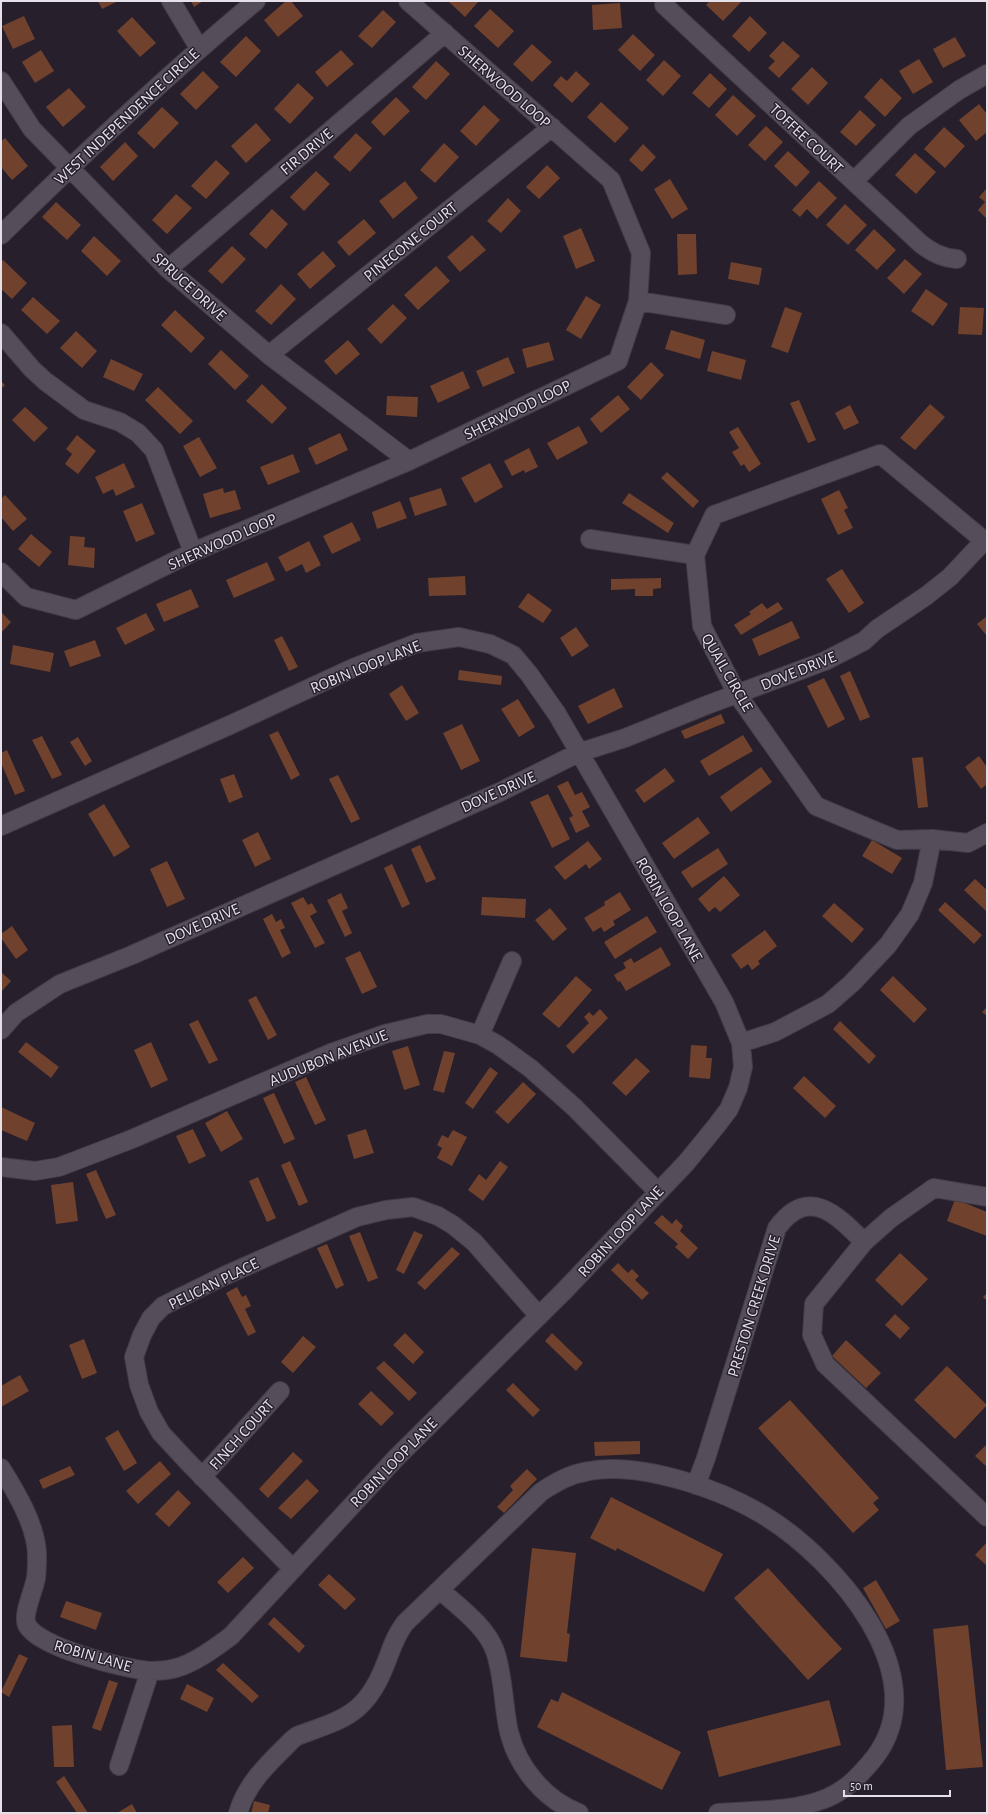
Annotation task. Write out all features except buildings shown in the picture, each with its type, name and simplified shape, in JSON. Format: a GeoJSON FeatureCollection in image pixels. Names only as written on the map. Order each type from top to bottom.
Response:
{"type":"FeatureCollection","features":[{"type":"Feature","properties":{"kind":"street"},"geometry":{"type":"LineString","coordinates":[[171,1],[199,48]]}},
{"type":"Feature","properties":{"kind":"street","name":"WEST INDEPENDENCE CIRCLE"},"geometry":{"type":"LineString","coordinates":[[1,235],[70,167],[199,48],[256,1]]}},
{"type":"Feature","properties":{"kind":"street","name":"SHERWOOD LOOP"},"geometry":{"type":"LineString","coordinates":[[1,572],[26,597],[76,610],[193,552],[409,461],[618,361],[638,301],[641,253],[611,180],[408,1]]}},
{"type":"Feature","properties":{"kind":"street","name":"TOFFEE COURT"},"geometry":{"type":"LineString","coordinates":[[664,5],[920,244],[934,254],[957,259]]}},
{"type":"Feature","properties":{"kind":"street","name":"FIR DRIVE"},"geometry":{"type":"LineString","coordinates":[[168,269],[445,33]]}},
{"type":"Feature","properties":{"kind":"street"},"geometry":{"type":"LineString","coordinates":[[854,181],[896,139],[922,116],[958,90],[987,74]]}},
{"type":"Feature","properties":{"kind":"street","name":"SPRUCE DRIVE"},"geometry":{"type":"LineString","coordinates":[[1,81],[32,129],[168,269],[269,355],[409,461]]}},
{"type":"Feature","properties":{"kind":"street","name":"PINECONE COURT"},"geometry":{"type":"LineString","coordinates":[[269,355],[552,127]]}},
{"type":"Feature","properties":{"kind":"street"},"geometry":{"type":"LineString","coordinates":[[638,301],[726,315]]}},
{"type":"Feature","properties":{"kind":"street"},"geometry":{"type":"LineString","coordinates":[[1,333],[32,369],[45,381],[84,410],[120,422],[138,433],[154,450],[193,552]]}},
{"type":"Feature","properties":{"kind":"street"},"geometry":{"type":"LineString","coordinates":[[590,539],[695,555],[714,515],[880,454],[986,542]]}},
{"type":"Feature","properties":{"kind":"street","name":"DOVE DRIVE"},"geometry":{"type":"LineString","coordinates":[[1,1030],[16,1013],[60,984],[132,955],[505,789],[578,753],[625,738],[825,661],[864,641],[877,629],[926,596],[950,577],[986,542]]}},
{"type":"Feature","properties":{"kind":"street","name":"QUAIL CIRCLE"},"geometry":{"type":"LineString","coordinates":[[695,555],[702,626],[738,694],[816,806],[897,840],[932,839],[968,843],[987,833]]}},
{"type":"Feature","properties":{"kind":"street","name":"ROBIN LOOP LANE"},"geometry":{"type":"LineString","coordinates":[[1,826],[230,726],[353,668],[417,643],[459,637],[490,644],[513,655],[533,679],[556,714],[724,1002],[741,1042],[743,1067],[738,1088],[729,1109],[686,1163],[539,1316],[395,1460],[293,1569]]}},
{"type":"Feature","properties":{"kind":"street"},"geometry":{"type":"LineString","coordinates":[[741,1042],[775,1032],[828,1004],[852,983],[873,961],[888,945],[910,914],[923,883],[932,839]]}},
{"type":"Feature","properties":{"kind":"street"},"geometry":{"type":"LineString","coordinates":[[480,1035],[512,961]]}},
{"type":"Feature","properties":{"kind":"street","name":"AUDUBON AVENUE"},"geometry":{"type":"LineString","coordinates":[[1,1167],[35,1171],[59,1167],[132,1139],[331,1053],[385,1034],[427,1024],[441,1024],[480,1035],[498,1045],[530,1068],[574,1107],[658,1192]]}},
{"type":"Feature","properties":{"kind":"street"},"geometry":{"type":"LineString","coordinates":[[987,1197],[934,1188],[891,1218],[864,1242],[814,1304],[812,1335],[825,1364],[987,1517]]}},
{"type":"Feature","properties":{"kind":"street","name":"PELICAN PLACE"},"geometry":{"type":"LineString","coordinates":[[293,1569],[202,1477],[162,1433],[149,1412],[139,1385],[134,1356],[142,1335],[151,1318],[163,1306],[224,1276],[357,1217],[386,1210],[413,1207],[438,1216],[453,1225],[474,1242],[539,1316]]}},
{"type":"Feature","properties":{"kind":"street","name":"PRESTON CREEK DRIVE"},"geometry":{"type":"LineString","coordinates":[[696,1485],[706,1458],[777,1228],[786,1217],[793,1212],[802,1208],[819,1208],[838,1216],[864,1242]]}},
{"type":"Feature","properties":{"kind":"street","name":"FINCH COURT"},"geometry":{"type":"LineString","coordinates":[[202,1477],[280,1391]]}},
{"type":"Feature","properties":{"kind":"street","name":"ROBIN LANE"},"geometry":{"type":"LineString","coordinates":[[1,1468],[18,1495],[31,1528],[37,1552],[36,1577],[26,1613],[26,1624],[32,1633],[43,1641],[74,1652],[104,1662],[150,1671],[177,1668],[215,1649],[231,1636],[293,1569]]}},
{"type":"Feature","properties":{"kind":"street"},"geometry":{"type":"LineString","coordinates":[[238,1813],[245,1794],[252,1782],[292,1740],[297,1736],[339,1721],[359,1708],[379,1679],[392,1642],[405,1623],[541,1492],[564,1478],[591,1471],[631,1471],[656,1474],[696,1485],[743,1504],[766,1517],[795,1538],[841,1582],[869,1621],[886,1653],[894,1683],[893,1714],[884,1742],[870,1763],[849,1785],[828,1798],[803,1805],[718,1813]]}},
{"type":"Feature","properties":{"kind":"street"},"geometry":{"type":"LineString","coordinates":[[440,1590],[474,1621],[490,1641],[498,1663],[509,1732],[517,1753],[536,1783],[552,1798],[570,1811]]}},
{"type":"Feature","properties":{"kind":"street"},"geometry":{"type":"LineString","coordinates":[[119,1766],[150,1671]]}}]}
